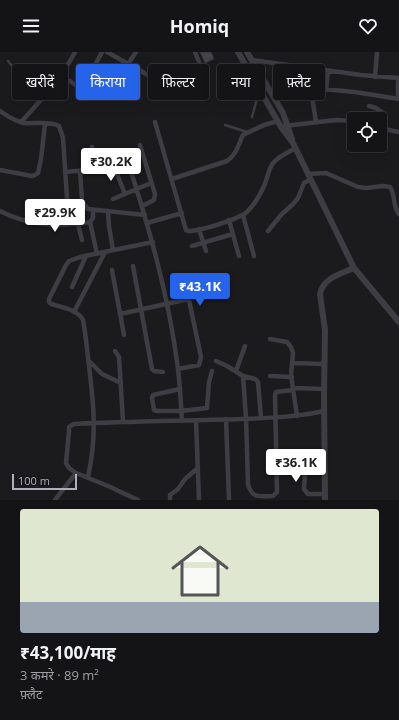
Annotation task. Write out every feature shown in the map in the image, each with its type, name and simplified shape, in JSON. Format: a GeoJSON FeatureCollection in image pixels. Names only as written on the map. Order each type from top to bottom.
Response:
{"type":"FeatureCollection","features":[{"type":"Feature","properties":{"kind":"street"},"geometry":{"type":"LineString","coordinates":[[68,64],[75,52]]}},
{"type":"Feature","properties":{"kind":"street"},"geometry":{"type":"LineString","coordinates":[[96,64],[102,52]]}},
{"type":"Feature","properties":{"kind":"street"},"geometry":{"type":"LineString","coordinates":[[107,52],[128,64],[136,52]]}},
{"type":"Feature","properties":{"kind":"street"},"geometry":{"type":"LineString","coordinates":[[195,52],[200,64]]}},
{"type":"Feature","properties":{"kind":"street"},"geometry":{"type":"LineString","coordinates":[[238,52],[245,64]]}},
{"type":"Feature","properties":{"kind":"street"},"geometry":{"type":"LineString","coordinates":[[247,52],[279,107],[288,125],[294,146]]}},
{"type":"Feature","properties":{"kind":"street"},"geometry":{"type":"LineString","coordinates":[[376,76],[377,52]]}},
{"type":"Feature","properties":{"kind":"street"},"geometry":{"type":"LineString","coordinates":[[252,60],[328,71],[399,78],[398,99],[355,92],[313,88],[311,90],[316,122]]}},
{"type":"Feature","properties":{"kind":"street"},"geometry":{"type":"LineString","coordinates":[[140,70],[148,75]]}},
{"type":"Feature","properties":{"kind":"street"},"geometry":{"type":"LineString","coordinates":[[326,90],[328,71]]}},
{"type":"Feature","properties":{"kind":"street"},"geometry":{"type":"LineString","coordinates":[[70,81],[76,85]]}},
{"type":"Feature","properties":{"kind":"street"},"geometry":{"type":"LineString","coordinates":[[265,98],[281,127],[294,146],[354,268],[399,322]]}},
{"type":"Feature","properties":{"kind":"street"},"geometry":{"type":"LineString","coordinates":[[20,122],[40,100]]}},
{"type":"Feature","properties":{"kind":"street"},"geometry":{"type":"LineString","coordinates":[[369,106],[382,112]]}},
{"type":"Feature","properties":{"kind":"street"},"geometry":{"type":"LineString","coordinates":[[0,111],[20,122],[59,126],[62,133],[68,213]]}},
{"type":"Feature","properties":{"kind":"street"},"geometry":{"type":"LineString","coordinates":[[281,127],[336,120],[347,121]]}},
{"type":"Feature","properties":{"kind":"street"},"geometry":{"type":"LineString","coordinates":[[172,179],[227,161],[233,157],[243,135],[264,125],[278,121]]}},
{"type":"Feature","properties":{"kind":"street"},"geometry":{"type":"LineString","coordinates":[[155,122],[186,230],[191,231],[229,220],[243,214],[251,208],[266,182],[272,164],[294,146]]}},
{"type":"Feature","properties":{"kind":"street"},"geometry":{"type":"LineString","coordinates":[[0,170],[32,176],[38,173],[45,124]]}},
{"type":"Feature","properties":{"kind":"street"},"geometry":{"type":"LineString","coordinates":[[387,129],[399,130]]}},
{"type":"Feature","properties":{"kind":"street"},"geometry":{"type":"LineString","coordinates":[[140,145],[155,198],[142,206]]}},
{"type":"Feature","properties":{"kind":"street"},"geometry":{"type":"LineString","coordinates":[[92,147],[94,170]]}},
{"type":"Feature","properties":{"kind":"street"},"geometry":{"type":"LineString","coordinates":[[65,172],[94,170],[142,153]]}},
{"type":"Feature","properties":{"kind":"street"},"geometry":{"type":"LineString","coordinates":[[127,159],[153,242],[178,369],[182,421]]}},
{"type":"Feature","properties":{"kind":"street"},"geometry":{"type":"LineString","coordinates":[[113,164],[125,194]]}},
{"type":"Feature","properties":{"kind":"street"},"geometry":{"type":"LineString","coordinates":[[80,171],[83,203],[88,209],[145,215]]}},
{"type":"Feature","properties":{"kind":"street"},"geometry":{"type":"LineString","coordinates":[[268,231],[298,198],[302,186],[309,176],[326,173],[358,187],[390,187],[393,192],[395,210],[399,214]]}},
{"type":"Feature","properties":{"kind":"street"},"geometry":{"type":"LineString","coordinates":[[113,199],[152,183]]}},
{"type":"Feature","properties":{"kind":"street"},"geometry":{"type":"LineString","coordinates":[[93,210],[93,218],[90,222],[97,254]]}},
{"type":"Feature","properties":{"kind":"street"},"geometry":{"type":"LineString","coordinates":[[108,211],[113,250]]}},
{"type":"Feature","properties":{"kind":"street"},"geometry":{"type":"LineString","coordinates":[[0,212],[24,221],[51,224],[78,224],[90,222]]}},
{"type":"Feature","properties":{"kind":"street"},"geometry":{"type":"LineString","coordinates":[[147,223],[182,213]]}},
{"type":"Feature","properties":{"kind":"street"},"geometry":{"type":"LineString","coordinates":[[243,214],[254,256]]}},
{"type":"Feature","properties":{"kind":"street"},"geometry":{"type":"LineString","coordinates":[[229,220],[239,256]]}},
{"type":"Feature","properties":{"kind":"street"},"geometry":{"type":"LineString","coordinates":[[78,224],[82,240]]}},
{"type":"Feature","properties":{"kind":"street"},"geometry":{"type":"LineString","coordinates":[[199,229],[206,252]]}},
{"type":"Feature","properties":{"kind":"street"},"geometry":{"type":"LineString","coordinates":[[192,246],[233,234]]}},
{"type":"Feature","properties":{"kind":"street"},"geometry":{"type":"LineString","coordinates":[[88,477],[93,455],[95,423],[83,320],[82,317],[74,312],[51,304],[49,299],[66,265],[72,260],[153,242]]}},
{"type":"Feature","properties":{"kind":"street"},"geometry":{"type":"LineString","coordinates":[[74,312],[105,252]]}},
{"type":"Feature","properties":{"kind":"street"},"geometry":{"type":"LineString","coordinates":[[72,287],[86,256]]}},
{"type":"Feature","properties":{"kind":"street"},"geometry":{"type":"LineString","coordinates":[[133,266],[152,368],[154,371],[163,372]]}},
{"type":"Feature","properties":{"kind":"street"},"geometry":{"type":"LineString","coordinates":[[324,466],[308,470],[304,476],[304,489],[308,494],[325,497],[325,330],[321,302],[321,289],[325,282],[354,268]]}},
{"type":"Feature","properties":{"kind":"street"},"geometry":{"type":"LineString","coordinates":[[112,270],[124,336]]}},
{"type":"Feature","properties":{"kind":"street"},"geometry":{"type":"LineString","coordinates":[[120,314],[189,300],[201,357],[199,365],[178,369]]}},
{"type":"Feature","properties":{"kind":"street"},"geometry":{"type":"LineString","coordinates":[[270,339],[290,344],[293,353],[292,377],[297,416]]}},
{"type":"Feature","properties":{"kind":"street"},"geometry":{"type":"LineString","coordinates":[[236,371],[245,346]]}},
{"type":"Feature","properties":{"kind":"street"},"geometry":{"type":"LineString","coordinates":[[116,351],[119,357],[123,422]]}},
{"type":"Feature","properties":{"kind":"street"},"geometry":{"type":"LineString","coordinates":[[216,361],[243,376],[255,379],[258,382],[261,418]]}},
{"type":"Feature","properties":{"kind":"street"},"geometry":{"type":"LineString","coordinates":[[89,362],[102,374],[121,382]]}},
{"type":"Feature","properties":{"kind":"street"},"geometry":{"type":"LineString","coordinates":[[293,363],[324,364]]}},
{"type":"Feature","properties":{"kind":"street"},"geometry":{"type":"LineString","coordinates":[[180,389],[156,393],[153,395],[154,410],[181,411],[207,408],[209,382],[212,372]]}},
{"type":"Feature","properties":{"kind":"street"},"geometry":{"type":"LineString","coordinates":[[243,376],[248,484],[250,491],[258,496],[273,496],[277,492],[275,417],[276,392],[293,389],[324,389]]}},
{"type":"Feature","properties":{"kind":"street"},"geometry":{"type":"LineString","coordinates":[[270,376],[292,377]]}},
{"type":"Feature","properties":{"kind":"street"},"geometry":{"type":"LineString","coordinates":[[138,500],[69,468],[66,463],[70,427],[74,424],[196,421],[297,416],[324,411]]}},
{"type":"Feature","properties":{"kind":"street"},"geometry":{"type":"LineString","coordinates":[[226,419],[229,500]]}},
{"type":"Feature","properties":{"kind":"street"},"geometry":{"type":"LineString","coordinates":[[196,421],[199,500]]}},
{"type":"Feature","properties":{"kind":"street"},"geometry":{"type":"LineString","coordinates":[[170,500],[170,495],[178,489],[185,479],[198,468]]}},
{"type":"Feature","properties":{"kind":"street"},"geometry":{"type":"LineString","coordinates":[[55,500],[76,472]]}},
{"type":"Feature","properties":{"kind":"lane"},"geometry":{"type":"LineString","coordinates":[[8,61],[12,66]]}},
{"type":"Feature","properties":{"kind":"lane"},"geometry":{"type":"LineString","coordinates":[[252,117],[257,100]]}},
{"type":"Feature","properties":{"kind":"lane"},"geometry":{"type":"LineString","coordinates":[[225,125],[247,132]]}},
{"type":"Feature","properties":{"kind":"building"},"geometry":{"type":"Polygon","coordinates":[[[200,52],[211,52],[214,59],[205,63],[200,52]]]}}]}
